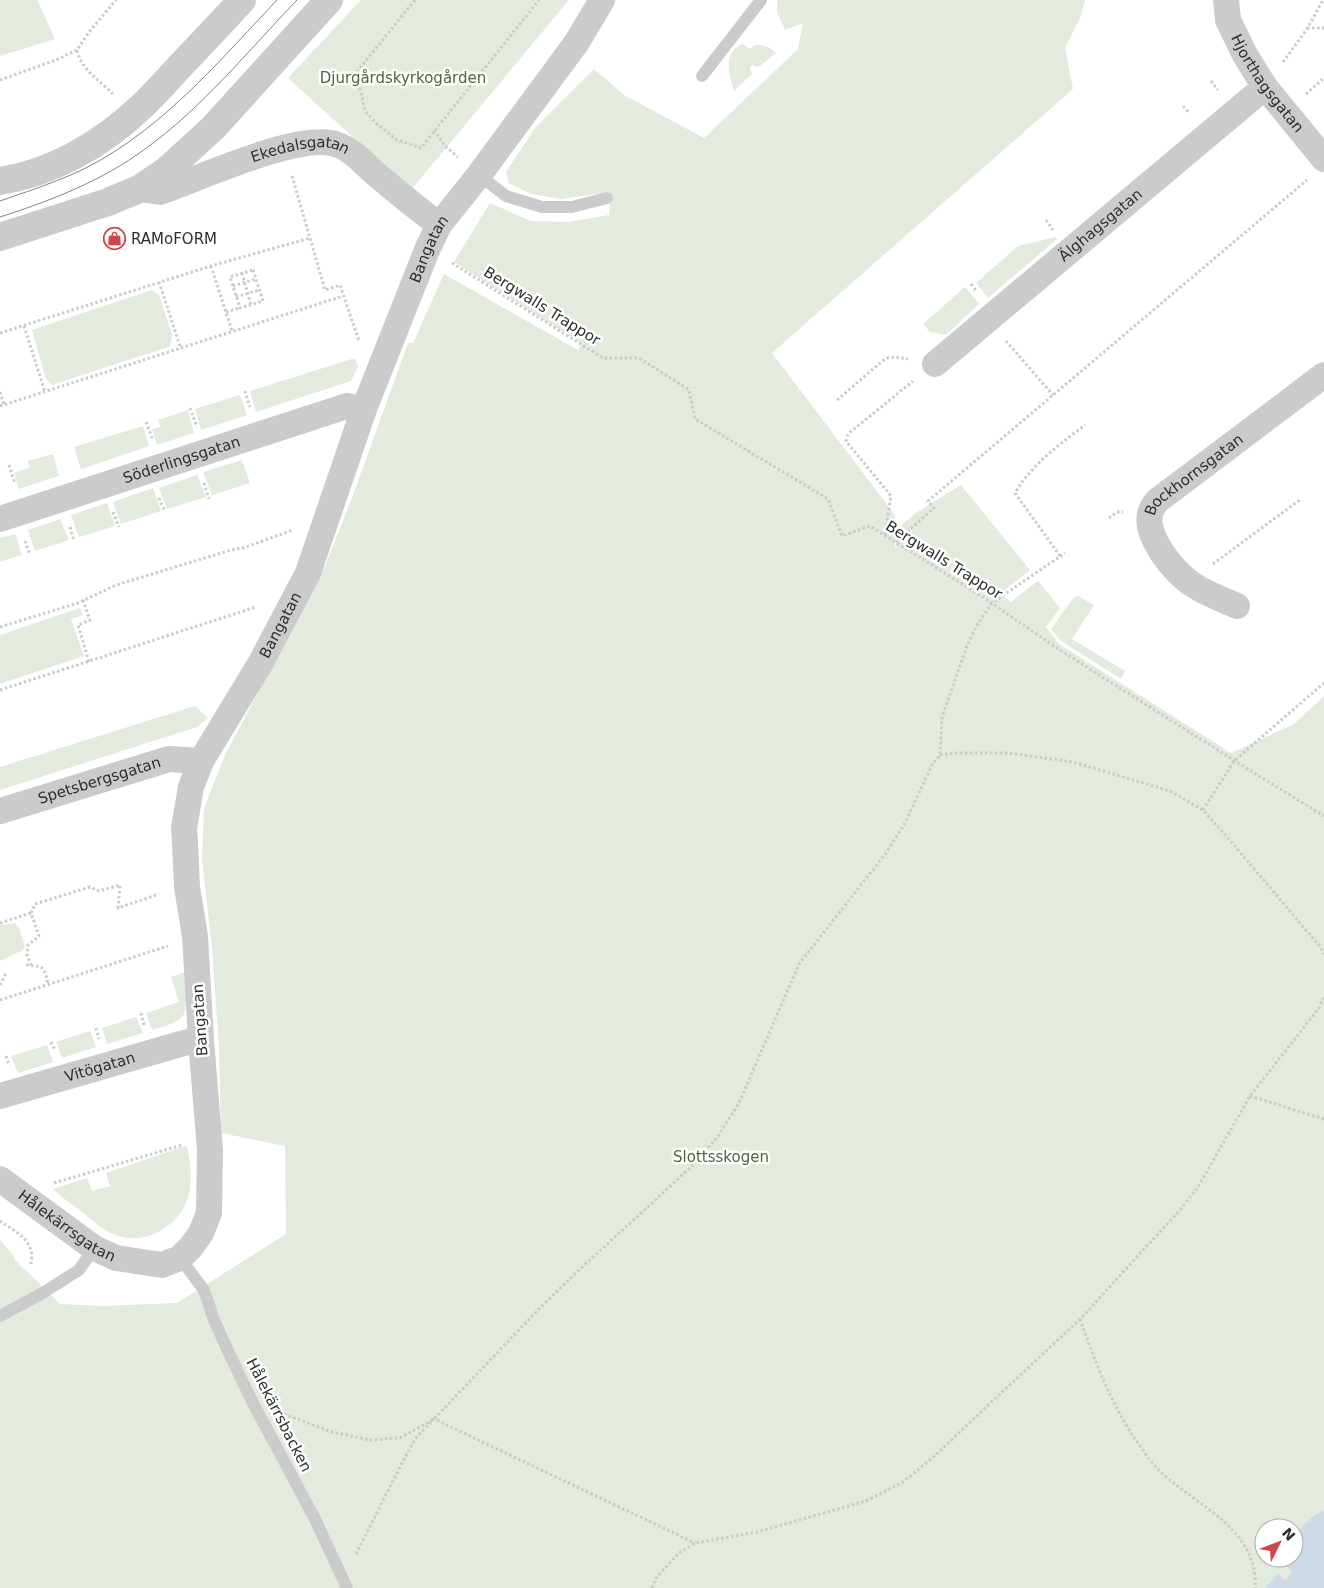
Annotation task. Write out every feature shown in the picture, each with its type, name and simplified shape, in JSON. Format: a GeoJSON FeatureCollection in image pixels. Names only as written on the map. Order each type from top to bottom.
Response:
{"type":"FeatureCollection","features":[{"type":"Feature","properties":{"kind":"street"},"geometry":{"type":"LineString","coordinates":[[0,181],[14,179],[54,166],[85,149],[118,127],[162,86],[242,0]]}},
{"type":"Feature","properties":{"kind":"street","name":"Ekedalsgatan"},"geometry":{"type":"LineString","coordinates":[[0,237],[108,202],[140,189],[166,170],[214,128],[328,0]]}},
{"type":"Feature","properties":{"kind":"street","name":"Bangatan"},"geometry":{"type":"LineString","coordinates":[[180,1258],[201,1233],[210,1213],[210,1150],[195,936],[187,887],[184,828],[191,787],[201,761],[260,664],[308,573],[364,409],[427,250],[439,225],[479,176],[578,42],[602,0]]}},
{"type":"Feature","properties":{"kind":"street","name":"Hjorthagsgatan"},"geometry":{"type":"LineString","coordinates":[[1226,0],[1228,20],[1234,35],[1245,55],[1272,78],[1317,168]]}},
{"type":"Feature","properties":{"kind":"street","name":"Älghagsgatan"},"geometry":{"type":"LineString","coordinates":[[935,364],[1272,78]]}},
{"type":"Feature","properties":{"kind":"street","name":"Ekedalsgatan"},"geometry":{"type":"LineString","coordinates":[[140,189],[160,192],[283,147],[322,141],[338,145],[353,154],[439,225]]}},
{"type":"Feature","properties":{"kind":"street","name":"Bockhornsgatan"},"geometry":{"type":"LineString","coordinates":[[1237,606],[1209,594],[1190,583],[1170,563],[1154,539],[1150,523],[1150,512],[1157,501],[1324,375]]}},
{"type":"Feature","properties":{"kind":"street","name":"Söderlingsgatan"},"geometry":{"type":"LineString","coordinates":[[0,519],[347,406],[364,409]]}},
{"type":"Feature","properties":{"kind":"street","name":"Spetsbergsgatan"},"geometry":{"type":"LineString","coordinates":[[0,811],[168,760],[201,761]]}},
{"type":"Feature","properties":{"kind":"street","name":"Vitögatan"},"geometry":{"type":"LineString","coordinates":[[0,1096],[184,1043],[201,1040]]}},
{"type":"Feature","properties":{"kind":"street","name":"Hålekärrsgatan"},"geometry":{"type":"LineString","coordinates":[[0,1179],[94,1248],[116,1258],[162,1265],[180,1258]]}},
{"type":"Feature","properties":{"kind":"lane"},"geometry":{"type":"LineString","coordinates":[[702,76],[762,0]]}},
{"type":"Feature","properties":{"kind":"lane"},"geometry":{"type":"LineString","coordinates":[[479,176],[506,196],[542,206],[572,207],[607,198]]}},
{"type":"Feature","properties":{"kind":"lane"},"geometry":{"type":"LineString","coordinates":[[0,1316],[78,1270],[94,1248]]}},
{"type":"Feature","properties":{"kind":"lane","name":"Hålekärrsbacken"},"geometry":{"type":"LineString","coordinates":[[180,1258],[204,1290],[214,1320],[253,1403],[315,1519],[345,1582]]}},
{"type":"Feature","properties":{"kind":"path"},"geometry":{"type":"LineString","coordinates":[[0,80],[56,60],[77,50],[89,32],[116,0]]}},
{"type":"Feature","properties":{"kind":"path"},"geometry":{"type":"LineString","coordinates":[[415,0],[355,74],[365,112],[397,140],[421,148],[539,0]]}},
{"type":"Feature","properties":{"kind":"path"},"geometry":{"type":"LineString","coordinates":[[1272,78],[1307,28],[1323,0]]}},
{"type":"Feature","properties":{"kind":"path"},"geometry":{"type":"LineString","coordinates":[[1307,28],[1324,28]]}},
{"type":"Feature","properties":{"kind":"path"},"geometry":{"type":"LineString","coordinates":[[77,50],[78,58],[118,98]]}},
{"type":"Feature","properties":{"kind":"path"},"geometry":{"type":"LineString","coordinates":[[1302,98],[1324,78]]}},
{"type":"Feature","properties":{"kind":"path"},"geometry":{"type":"LineString","coordinates":[[434,130],[446,147],[479,176]]}},
{"type":"Feature","properties":{"kind":"path"},"geometry":{"type":"LineString","coordinates":[[283,147],[325,290],[340,285],[360,345]]}},
{"type":"Feature","properties":{"kind":"path"},"geometry":{"type":"LineString","coordinates":[[896,542],[934,508],[928,501],[1317,168]]}},
{"type":"Feature","properties":{"kind":"path"},"geometry":{"type":"LineString","coordinates":[[0,333],[211,266],[310,238]]}},
{"type":"Feature","properties":{"kind":"path","name":"Bergwalls Trappor"},"geometry":{"type":"LineString","coordinates":[[453,264],[603,358],[639,358],[689,390],[695,420],[828,499],[842,536],[870,526],[992,603],[1052,645],[1324,816]]}},
{"type":"Feature","properties":{"kind":"path"},"geometry":{"type":"LineString","coordinates":[[211,266],[232,332]]}},
{"type":"Feature","properties":{"kind":"path"},"geometry":{"type":"LineString","coordinates":[[226,312],[251,305],[263,301],[253,270],[230,277],[240,308]]}},
{"type":"Feature","properties":{"kind":"path"},"geometry":{"type":"LineString","coordinates":[[242,273],[251,305]]}},
{"type":"Feature","properties":{"kind":"path"},"geometry":{"type":"LineString","coordinates":[[233,286],[256,279]]}},
{"type":"Feature","properties":{"kind":"path"},"geometry":{"type":"LineString","coordinates":[[159,282],[182,349]]}},
{"type":"Feature","properties":{"kind":"path"},"geometry":{"type":"LineString","coordinates":[[236,298],[259,290]]}},
{"type":"Feature","properties":{"kind":"path"},"geometry":{"type":"LineString","coordinates":[[0,392],[2,406],[343,296]]}},
{"type":"Feature","properties":{"kind":"path"},"geometry":{"type":"LineString","coordinates":[[987,320],[1053,395]]}},
{"type":"Feature","properties":{"kind":"path"},"geometry":{"type":"LineString","coordinates":[[24,326],[44,392]]}},
{"type":"Feature","properties":{"kind":"path"},"geometry":{"type":"LineString","coordinates":[[837,400],[886,358],[895,356],[935,364]]}},
{"type":"Feature","properties":{"kind":"path"},"geometry":{"type":"LineString","coordinates":[[884,535],[891,496],[846,441],[848,434],[935,364]]}},
{"type":"Feature","properties":{"kind":"path"},"geometry":{"type":"LineString","coordinates":[[245,391],[251,409]]}},
{"type":"Feature","properties":{"kind":"path"},"geometry":{"type":"LineString","coordinates":[[190,408],[200,436]]}},
{"type":"Feature","properties":{"kind":"path"},"geometry":{"type":"LineString","coordinates":[[146,422],[154,444]]}},
{"type":"Feature","properties":{"kind":"path"},"geometry":{"type":"LineString","coordinates":[[1060,556],[1015,492],[1045,456],[1085,425]]}},
{"type":"Feature","properties":{"kind":"path"},"geometry":{"type":"LineString","coordinates":[[9,465],[16,488]]}},
{"type":"Feature","properties":{"kind":"path"},"geometry":{"type":"LineString","coordinates":[[1210,566],[1301,499]]}},
{"type":"Feature","properties":{"kind":"path"},"geometry":{"type":"LineString","coordinates":[[1109,518],[1118,512],[1126,512]]}},
{"type":"Feature","properties":{"kind":"path"},"geometry":{"type":"LineString","coordinates":[[0,628],[84,600],[116,585],[243,548],[299,528]]}},
{"type":"Feature","properties":{"kind":"path"},"geometry":{"type":"LineString","coordinates":[[345,1582],[359,1548],[416,1438],[540,1308],[689,1169],[718,1136],[739,1103],[798,964],[886,853],[905,823],[932,765],[940,755],[942,717],[967,646],[976,627],[992,603],[1065,553]]}},
{"type":"Feature","properties":{"kind":"path"},"geometry":{"type":"LineString","coordinates":[[84,600],[90,620],[78,625],[89,662]]}},
{"type":"Feature","properties":{"kind":"path"},"geometry":{"type":"LineString","coordinates":[[0,690],[261,605]]}},
{"type":"Feature","properties":{"kind":"path"},"geometry":{"type":"LineString","coordinates":[[1203,810],[1234,761],[1324,683]]}},
{"type":"Feature","properties":{"kind":"path"},"geometry":{"type":"LineString","coordinates":[[940,755],[1009,752],[1073,762],[1170,792],[1203,810],[1322,948],[1324,954]]}},
{"type":"Feature","properties":{"kind":"path"},"geometry":{"type":"LineString","coordinates":[[48,984],[45,970],[39,966],[29,965],[27,956],[28,945],[39,936],[32,913],[35,904],[90,887],[99,891],[120,885],[118,908],[160,894]]}},
{"type":"Feature","properties":{"kind":"path"},"geometry":{"type":"LineString","coordinates":[[0,923],[32,913]]}},
{"type":"Feature","properties":{"kind":"path"},"geometry":{"type":"LineString","coordinates":[[0,1000],[195,936]]}},
{"type":"Feature","properties":{"kind":"path"},"geometry":{"type":"LineString","coordinates":[[0,985],[6,974]]}},
{"type":"Feature","properties":{"kind":"path"},"geometry":{"type":"LineString","coordinates":[[652,1588],[657,1577],[679,1553],[695,1544],[757,1532],[866,1501],[903,1482],[959,1433],[1080,1320],[1180,1210],[1198,1187],[1250,1096],[1319,1008],[1324,997]]}},
{"type":"Feature","properties":{"kind":"path"},"geometry":{"type":"LineString","coordinates":[[1250,1096],[1324,1119]]}},
{"type":"Feature","properties":{"kind":"path"},"geometry":{"type":"LineString","coordinates":[[51,1184],[186,1144]]}},
{"type":"Feature","properties":{"kind":"path"},"geometry":{"type":"LineString","coordinates":[[0,1220],[28,1243],[32,1254],[31,1264]]}},
{"type":"Feature","properties":{"kind":"path"},"geometry":{"type":"LineString","coordinates":[[1080,1320],[1102,1378],[1126,1427],[1156,1467],[1221,1520],[1242,1541],[1252,1559],[1255,1573],[1255,1588]]}},
{"type":"Feature","properties":{"kind":"path"},"geometry":{"type":"LineString","coordinates":[[253,1403],[332,1432],[370,1440],[400,1438],[434,1420]]}},
{"type":"Feature","properties":{"kind":"path"},"geometry":{"type":"LineString","coordinates":[[434,1420],[695,1544]]}},
{"type":"Feature","properties":{"kind":"green space"},"geometry":{"type":"Polygon","coordinates":[[[0,0],[37,0],[55,39],[0,56],[0,0]]]}},
{"type":"Feature","properties":{"kind":"green space","name":"Djurgårdskyrkogården"},"geometry":{"type":"Polygon","coordinates":[[[361,0],[569,0],[411,190],[288,78],[361,0]]]}},
{"type":"Feature","properties":{"kind":"green space","name":"Slottsskogen"},"geometry":{"type":"Polygon","coordinates":[[[777,0],[1085,0],[1080,18],[1065,48],[1073,89],[772,353],[895,515],[895,549],[900,526],[917,512],[961,485],[1030,570],[1000,594],[1011,602],[1038,581],[1060,608],[1046,627],[1059,644],[1231,753],[1294,724],[1324,696],[1324,1588],[0,1588],[0,1240],[14,1256],[14,1259],[60,1304],[101,1306],[177,1303],[286,1234],[285,1146],[221,1133],[219,1047],[212,948],[202,859],[204,808],[225,755],[325,566],[352,498],[408,343],[413,343],[444,274],[578,350],[582,344],[454,262],[490,203],[531,221],[569,222],[609,215],[610,192],[560,199],[531,194],[509,183],[506,172],[535,128],[594,69],[624,95],[704,138],[798,49],[803,23],[785,30],[777,12],[777,0]]]}},
{"type":"Feature","properties":{"kind":"green space"},"geometry":{"type":"Polygon","coordinates":[[[743,44],[749,49],[754,45],[763,46],[776,53],[760,66],[752,65],[750,68],[752,74],[734,91],[729,71],[730,58],[732,52],[743,44]]]}},
{"type":"Feature","properties":{"kind":"green space"},"geometry":{"type":"Polygon","coordinates":[[[1055,237],[1057,239],[988,298],[976,283],[1018,246],[1055,237]]]}},
{"type":"Feature","properties":{"kind":"green space"},"geometry":{"type":"Polygon","coordinates":[[[965,287],[979,304],[946,335],[930,332],[923,324],[965,287]]]}},
{"type":"Feature","properties":{"kind":"green space"},"geometry":{"type":"Polygon","coordinates":[[[152,290],[159,295],[172,334],[171,346],[52,385],[46,379],[32,330],[152,290]]]}},
{"type":"Feature","properties":{"kind":"green space"},"geometry":{"type":"Polygon","coordinates":[[[355,358],[358,367],[351,381],[256,412],[250,391],[355,358]]]}},
{"type":"Feature","properties":{"kind":"green space"},"geometry":{"type":"Polygon","coordinates":[[[240,395],[247,415],[201,430],[195,409],[240,395]]]}},
{"type":"Feature","properties":{"kind":"green space"},"geometry":{"type":"Polygon","coordinates":[[[188,410],[194,433],[157,445],[152,429],[161,427],[158,420],[188,410]]]}},
{"type":"Feature","properties":{"kind":"green space"},"geometry":{"type":"Polygon","coordinates":[[[143,426],[149,446],[81,469],[74,447],[143,426]]]}},
{"type":"Feature","properties":{"kind":"green space"},"geometry":{"type":"Polygon","coordinates":[[[53,454],[59,476],[19,489],[14,473],[29,468],[28,461],[53,454]]]}},
{"type":"Feature","properties":{"kind":"green space"},"geometry":{"type":"Polygon","coordinates":[[[242,460],[250,483],[212,495],[203,472],[242,460]]]}},
{"type":"Feature","properties":{"kind":"green space"},"geometry":{"type":"Polygon","coordinates":[[[197,475],[206,497],[167,509],[159,488],[197,475]]]}},
{"type":"Feature","properties":{"kind":"green space"},"geometry":{"type":"Polygon","coordinates":[[[153,488],[161,511],[121,524],[113,502],[153,488]]]}},
{"type":"Feature","properties":{"kind":"green space"},"geometry":{"type":"Polygon","coordinates":[[[107,503],[115,526],[79,537],[71,515],[107,503]]]}},
{"type":"Feature","properties":{"kind":"green space"},"geometry":{"type":"Polygon","coordinates":[[[60,519],[69,540],[35,551],[28,530],[60,519]]]}},
{"type":"Feature","properties":{"kind":"green space"},"geometry":{"type":"Polygon","coordinates":[[[15,534],[22,555],[0,562],[0,538],[15,534]]]}},
{"type":"Feature","properties":{"kind":"green space"},"geometry":{"type":"Polygon","coordinates":[[[1078,596],[1094,605],[1072,639],[1125,671],[1121,679],[1061,641],[1051,629],[1074,597],[1078,596]]]}},
{"type":"Feature","properties":{"kind":"green space"},"geometry":{"type":"Polygon","coordinates":[[[80,608],[83,615],[71,619],[84,656],[0,684],[0,635],[80,608]]]}},
{"type":"Feature","properties":{"kind":"green space"},"geometry":{"type":"Polygon","coordinates":[[[195,706],[208,718],[197,727],[0,790],[0,767],[195,706]]]}},
{"type":"Feature","properties":{"kind":"green space"},"geometry":{"type":"Polygon","coordinates":[[[15,923],[20,930],[25,947],[21,951],[0,961],[0,925],[15,923]]]}},
{"type":"Feature","properties":{"kind":"green space"},"geometry":{"type":"Polygon","coordinates":[[[185,972],[186,1002],[182,1017],[172,1023],[152,1030],[146,1013],[179,1002],[171,977],[185,972]]]}},
{"type":"Feature","properties":{"kind":"green space"},"geometry":{"type":"Polygon","coordinates":[[[136,1017],[143,1033],[107,1044],[102,1028],[136,1017]]]}},
{"type":"Feature","properties":{"kind":"green space"},"geometry":{"type":"Polygon","coordinates":[[[90,1031],[96,1047],[62,1058],[56,1042],[90,1031]]]}},
{"type":"Feature","properties":{"kind":"green space"},"geometry":{"type":"Polygon","coordinates":[[[47,1045],[53,1062],[18,1073],[11,1056],[47,1045]]]}},
{"type":"Feature","properties":{"kind":"green space"},"geometry":{"type":"Polygon","coordinates":[[[185,1146],[187,1147],[191,1173],[187,1201],[174,1221],[154,1234],[130,1238],[112,1234],[53,1189],[87,1178],[92,1191],[110,1186],[106,1173],[185,1146]]]}},
{"type":"Feature","properties":{"kind":"water"},"geometry":{"type":"Polygon","coordinates":[[[1324,1510],[1324,1588],[1265,1588],[1280,1574],[1283,1580],[1288,1579],[1288,1576],[1292,1573],[1288,1568],[1304,1568],[1304,1525],[1313,1516],[1324,1510]]]}},
{"type":"Feature","properties":{"kind":"tram line"},"geometry":{"type":"LineString","coordinates":[[0,201],[83,169],[133,139],[197,84],[277,0]]}},
{"type":"Feature","properties":{"kind":"tram line"},"geometry":{"type":"LineString","coordinates":[[0,217],[75,189],[111,171],[145,149],[186,116],[297,0]]}},
{"type":"Feature","properties":{"kind":"place","name":"RAMoFORM"},"geometry":{"type":"Point","coordinates":[115,239]}}]}
